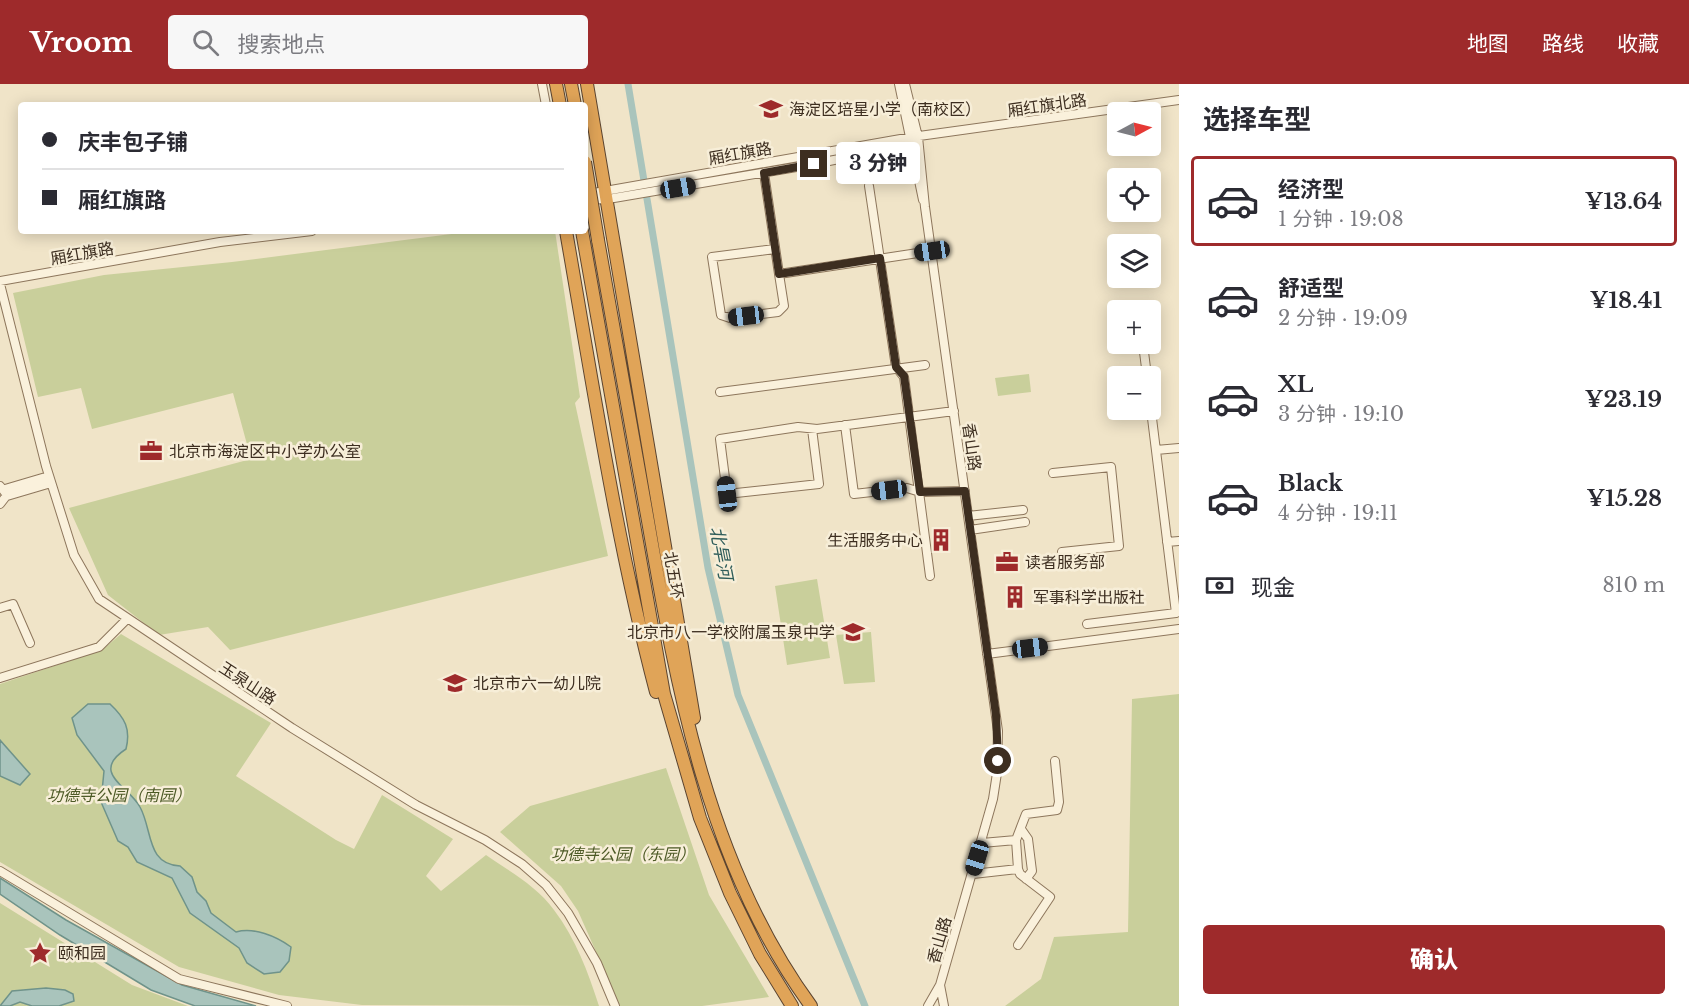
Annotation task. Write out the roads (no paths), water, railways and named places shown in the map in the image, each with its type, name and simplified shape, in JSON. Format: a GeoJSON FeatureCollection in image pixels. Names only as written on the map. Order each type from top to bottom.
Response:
{"type":"FeatureCollection","features":[{"type":"Feature","properties":{"kind":"highway"},"geometry":{"type":"LineString","coordinates":[[556,84],[559,102]]}},
{"type":"Feature","properties":{"kind":"highway"},"geometry":{"type":"LineString","coordinates":[[572,84],[575,102]]}},
{"type":"Feature","properties":{"kind":"highway"},"geometry":{"type":"LineString","coordinates":[[587,84],[704,785]]}},
{"type":"Feature","properties":{"kind":"highway","name":"北五环"},"geometry":{"type":"LineString","coordinates":[[588,180],[668,635],[679,692],[704,785],[743,888],[773,946],[811,1006]]}},
{"type":"Feature","properties":{"kind":"highway"},"geometry":{"type":"LineString","coordinates":[[567,234],[611,491],[642,638],[658,699],[687,777]]}},
{"type":"Feature","properties":{"kind":"highway","name":"北五环"},"geometry":{"type":"LineString","coordinates":[[583,237],[664,694],[687,777],[730,894],[760,954],[792,1006]]}},
{"type":"Feature","properties":{"kind":"street"},"geometry":{"type":"LineString","coordinates":[[542,84],[545,102]]}},
{"type":"Feature","properties":{"kind":"street","name":"香山路"},"geometry":{"type":"LineString","coordinates":[[899,84],[915,139]]}},
{"type":"Feature","properties":{"kind":"street","name":"香山路"},"geometry":{"type":"LineString","coordinates":[[905,84],[932,251],[996,715],[998,749],[993,799],[940,985],[944,1006]]}},
{"type":"Feature","properties":{"kind":"street","name":"厢红旗北路"},"geometry":{"type":"LineString","coordinates":[[915,139],[1179,100]]}},
{"type":"Feature","properties":{"kind":"street","name":"厢红旗路"},"geometry":{"type":"LineString","coordinates":[[588,199],[638,184],[915,139]]}},
{"type":"Feature","properties":{"kind":"street","name":"厢红旗路"},"geometry":{"type":"LineString","coordinates":[[588,194],[640,194],[764,173],[915,139]]}},
{"type":"Feature","properties":{"kind":"street"},"geometry":{"type":"LineString","coordinates":[[764,173],[784,306],[778,312],[730,318],[721,315],[712,257],[775,249]]}},
{"type":"Feature","properties":{"kind":"street"},"geometry":{"type":"LineString","coordinates":[[869,186],[896,367],[904,376],[930,576]]}},
{"type":"Feature","properties":{"kind":"street","name":"厢红旗路"},"geometry":{"type":"LineString","coordinates":[[0,283],[220,242],[287,234]]}},
{"type":"Feature","properties":{"kind":"street"},"geometry":{"type":"LineString","coordinates":[[779,274],[932,251]]}},
{"type":"Feature","properties":{"kind":"street","name":"玉泉山路"},"geometry":{"type":"LineString","coordinates":[[0,283],[50,480],[74,555],[99,599],[292,728],[416,805],[485,840],[522,864],[546,885],[568,913],[597,963],[615,1006]]}},
{"type":"Feature","properties":{"kind":"street"},"geometry":{"type":"LineString","coordinates":[[720,392],[896,367],[925,365]]}},
{"type":"Feature","properties":{"kind":"street"},"geometry":{"type":"LineString","coordinates":[[812,429],[819,484],[727,494],[720,439],[798,427],[812,429],[954,411]]}},
{"type":"Feature","properties":{"kind":"street"},"geometry":{"type":"LineString","coordinates":[[1087,624],[1177,612],[1152,420]]}},
{"type":"Feature","properties":{"kind":"street"},"geometry":{"type":"LineString","coordinates":[[845,425],[854,494],[907,488],[920,492],[965,491]]}},
{"type":"Feature","properties":{"kind":"street"},"geometry":{"type":"LineString","coordinates":[[1156,450],[1179,448]]}},
{"type":"Feature","properties":{"kind":"street"},"geometry":{"type":"LineString","coordinates":[[1053,473],[1111,467],[1119,546],[1062,552]]}},
{"type":"Feature","properties":{"kind":"street"},"geometry":{"type":"LineString","coordinates":[[0,504],[4,490],[50,480]]}},
{"type":"Feature","properties":{"kind":"street"},"geometry":{"type":"LineString","coordinates":[[968,516],[1023,510]]}},
{"type":"Feature","properties":{"kind":"street"},"geometry":{"type":"LineString","coordinates":[[970,530],[1024,522]]}},
{"type":"Feature","properties":{"kind":"street"},"geometry":{"type":"LineString","coordinates":[[1167,542],[1179,540]]}},
{"type":"Feature","properties":{"kind":"street"},"geometry":{"type":"LineString","coordinates":[[0,608],[13,604],[30,643]]}},
{"type":"Feature","properties":{"kind":"street"},"geometry":{"type":"LineString","coordinates":[[0,678],[99,647],[127,619]]}},
{"type":"Feature","properties":{"kind":"street"},"geometry":{"type":"LineString","coordinates":[[987,654],[1179,629]]}},
{"type":"Feature","properties":{"kind":"street"},"geometry":{"type":"LineString","coordinates":[[1018,945],[1050,897],[1026,879],[1018,869],[1016,840],[1026,814],[1057,810],[1059,802],[1055,761]]}},
{"type":"Feature","properties":{"kind":"street"},"geometry":{"type":"LineString","coordinates":[[1021,829],[1028,840],[1031,861],[1032,871],[1026,879]]}},
{"type":"Feature","properties":{"kind":"street"},"geometry":{"type":"LineString","coordinates":[[982,843],[1016,840]]}},
{"type":"Feature","properties":{"kind":"street"},"geometry":{"type":"LineString","coordinates":[[973,874],[1018,869]]}},
{"type":"Feature","properties":{"kind":"street"},"geometry":{"type":"LineString","coordinates":[[0,871],[179,979],[287,1006]]}},
{"type":"Feature","properties":{"kind":"street"},"geometry":{"type":"LineString","coordinates":[[928,1006],[940,985]]}},
{"type":"Feature","properties":{"kind":"water"},"geometry":{"type":"Polygon","coordinates":[[[88,704],[110,704],[120,714],[125,724],[128,736],[126,749],[111,765],[112,773],[115,780],[140,807],[156,853],[169,864],[180,866],[192,877],[197,892],[206,901],[211,913],[236,932],[250,931],[265,934],[291,947],[289,961],[280,972],[264,974],[247,963],[239,948],[190,913],[172,878],[137,862],[128,847],[118,841],[101,802],[104,771],[77,735],[72,718],[88,704]]]}},
{"type":"Feature","properties":{"kind":"water"},"geometry":{"type":"Polygon","coordinates":[[[0,740],[30,774],[20,785],[0,776],[0,740]]]}},
{"type":"Feature","properties":{"kind":"water"},"geometry":{"type":"Polygon","coordinates":[[[0,878],[66,920],[182,985],[256,1006],[195,1006],[151,990],[60,935],[0,894],[0,878]]]}},
{"type":"Feature","properties":{"kind":"water"},"geometry":{"type":"Polygon","coordinates":[[[46,988],[65,990],[73,994],[74,1001],[59,1006],[32,1006],[20,1002],[10,1006],[0,1006],[12,991],[46,988]]]}},
{"type":"Feature","properties":{"kind":"waterway","name":"北旱河"},"geometry":{"type":"LineString","coordinates":[[628,84],[708,568],[738,695],[865,1006]]}},
{"type":"Feature","properties":{"kind":"place","name":"海淀区培星小学（南校区）"},"geometry":{"type":"Point","coordinates":[771,109]}},
{"type":"Feature","properties":{"kind":"place","name":"北京市海淀区中小学办公室"},"geometry":{"type":"Point","coordinates":[151,451]}},
{"type":"Feature","properties":{"kind":"place","name":"生活服务中心"},"geometry":{"type":"Point","coordinates":[941,540]}},
{"type":"Feature","properties":{"kind":"place","name":"读者服务部"},"geometry":{"type":"Point","coordinates":[1007,562]}},
{"type":"Feature","properties":{"kind":"place","name":"军事科学出版社"},"geometry":{"type":"Point","coordinates":[1015,597]}},
{"type":"Feature","properties":{"kind":"place","name":"北京市八一学校附属玉泉中学"},"geometry":{"type":"Point","coordinates":[853,632]}},
{"type":"Feature","properties":{"kind":"place","name":"北京市六一幼儿院"},"geometry":{"type":"Point","coordinates":[455,683]}},
{"type":"Feature","properties":{"kind":"place","name":"颐和园"},"geometry":{"type":"Point","coordinates":[40,953]}},
{"type":"Feature","properties":{"kind":"park label","name":"功德寺公园（南园）"},"geometry":{"type":"Point","coordinates":[119,795]}},
{"type":"Feature","properties":{"kind":"park label","name":"功德寺公园（东园）"},"geometry":{"type":"Point","coordinates":[623,854]}}]}
